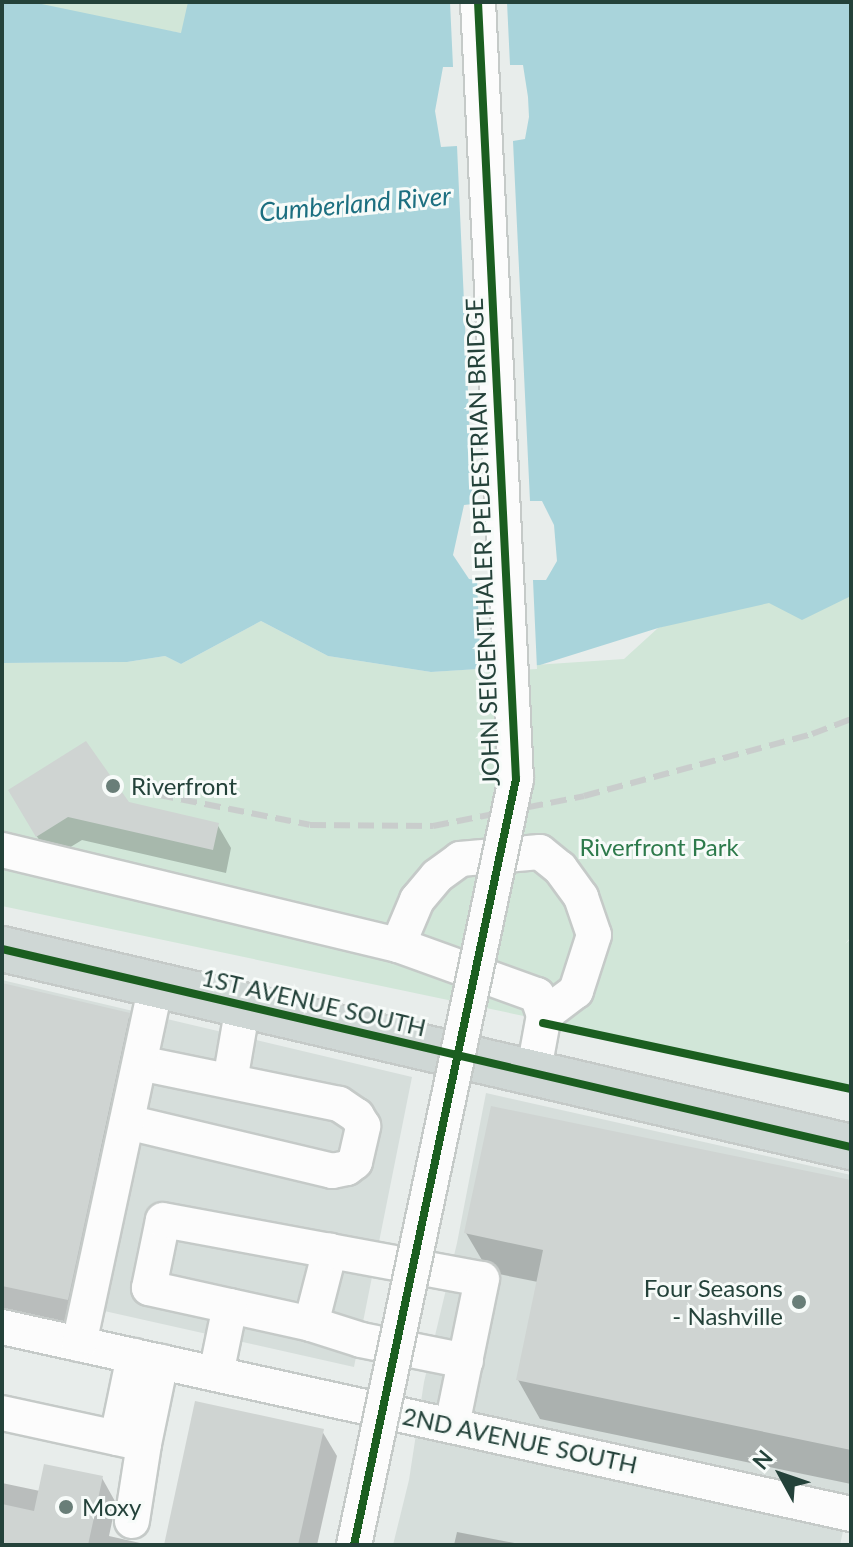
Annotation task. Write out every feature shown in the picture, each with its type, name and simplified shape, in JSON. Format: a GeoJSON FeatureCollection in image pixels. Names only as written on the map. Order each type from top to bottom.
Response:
{"type":"FeatureCollection","features":[{"type":"Feature","properties":{"kind":"main road","name":"1ST AVENUE SOUTH"},"geometry":{"type":"LineString","coordinates":[[2,949],[851,1147]]}},
{"type":"Feature","properties":{"kind":"street","name":"JOHN SEIGENTHALER PEDESTRIAN BRIDGE"},"geometry":{"type":"LineString","coordinates":[[354,1545],[516,779],[478,2]]}},
{"type":"Feature","properties":{"kind":"street"},"geometry":{"type":"LineString","coordinates":[[2,850],[398,945],[537,995],[544,1015],[533,1075]]}},
{"type":"Feature","properties":{"kind":"street"},"geometry":{"type":"LineString","coordinates":[[398,945],[417,900],[437,876],[460,859],[540,852],[560,868],[581,897],[594,935],[576,991],[544,1015]]}},
{"type":"Feature","properties":{"kind":"street"},"geometry":{"type":"LineString","coordinates":[[79,1344],[156,986]]}},
{"type":"Feature","properties":{"kind":"street"},"geometry":{"type":"LineString","coordinates":[[230,1081],[243,1006]]}},
{"type":"Feature","properties":{"kind":"street"},"geometry":{"type":"LineString","coordinates":[[127,1122],[332,1171],[347,1168],[355,1162],[363,1126],[357,1116],[339,1104],[140,1063]]}},
{"type":"Feature","properties":{"kind":"street"},"geometry":{"type":"LineString","coordinates":[[452,1425],[466,1361],[482,1279],[163,1220],[149,1288],[311,1324],[361,1340],[466,1361]]}},
{"type":"Feature","properties":{"kind":"street"},"geometry":{"type":"LineString","coordinates":[[311,1324],[330,1250]]}},
{"type":"Feature","properties":{"kind":"street"},"geometry":{"type":"LineString","coordinates":[[216,1374],[230,1306]]}},
{"type":"Feature","properties":{"kind":"street","name":"2ND AVENUE SOUTH"},"geometry":{"type":"LineString","coordinates":[[2,1327],[851,1514]]}},
{"type":"Feature","properties":{"kind":"street"},"geometry":{"type":"LineString","coordinates":[[132,1521],[131,1441],[147,1359]]}},
{"type":"Feature","properties":{"kind":"street"},"geometry":{"type":"LineString","coordinates":[[2,1413],[131,1441]]}},
{"type":"Feature","properties":{"kind":"shaded area"},"geometry":{"type":"Polygon","coordinates":[[[2,980],[412,1077],[354,1367],[82,1306],[113,1163],[2,1138],[2,980]]]}},
{"type":"Feature","properties":{"kind":"shaded area"},"geometry":{"type":"Polygon","coordinates":[[[486,1093],[851,1175],[851,1495],[840,1545],[393,1545],[409,1480],[424,1382],[457,1243],[486,1093]]]}},
{"type":"Feature","properties":{"kind":"green space"},"geometry":{"type":"Polygon","coordinates":[[[2,2],[284,2],[181,33],[2,2]]]}},
{"type":"Feature","properties":{"kind":"green space","name":"Riverfront Park"},"geometry":{"type":"Polygon","coordinates":[[[851,570],[851,937],[845,944],[851,939],[851,1085],[2,906],[2,663],[127,662],[165,656],[181,664],[261,621],[328,656],[431,672],[624,659],[658,628],[851,570]]]}},
{"type":"Feature","properties":{"kind":"water","name":"Cumberland River"},"geometry":{"type":"Polygon","coordinates":[[[2,2],[32,2],[181,33],[188,2],[851,2],[851,596],[802,620],[769,603],[658,628],[540,665],[431,672],[328,656],[261,621],[181,664],[165,656],[127,662],[2,663],[2,2]]]}},
{"type":"Feature","properties":{"kind":"pier"},"geometry":{"type":"Polygon","coordinates":[[[450,2],[507,2],[510,65],[523,65],[528,97],[529,117],[525,139],[513,141],[530,501],[542,501],[554,525],[557,561],[546,580],[533,580],[537,669],[481,672],[477,580],[469,579],[453,555],[464,505],[473,504],[457,146],[441,147],[435,111],[443,67],[453,67],[450,2]]]}},
{"type":"Feature","properties":{"kind":"building"},"geometry":{"type":"Polygon","coordinates":[[[86,741],[129,802],[219,823],[213,850],[68,817],[36,837],[8,790],[86,741]]]}},
{"type":"Feature","properties":{"kind":"building"},"geometry":{"type":"Polygon","coordinates":[[[2,983],[130,1013],[68,1300],[2,1286],[2,983]]]}},
{"type":"Feature","properties":{"kind":"building"},"geometry":{"type":"Polygon","coordinates":[[[491,1106],[851,1180],[851,1450],[516,1380],[543,1250],[464,1233],[491,1106]]]}},
{"type":"Feature","properties":{"kind":"building"},"geometry":{"type":"Polygon","coordinates":[[[195,1401],[324,1429],[298,1545],[164,1545],[195,1401]]]}},
{"type":"Feature","properties":{"kind":"building","name":"Moxy"},"geometry":{"type":"Polygon","coordinates":[[[44,1464],[103,1476],[88,1545],[2,1545],[2,1504],[34,1511],[44,1464]]]}},
{"type":"Feature","properties":{"kind":"railway"},"geometry":{"type":"LineString","coordinates":[[134,790],[310,825],[433,826],[584,796],[812,734],[851,719]]}},
{"type":"Feature","properties":{"kind":"cycle path"},"geometry":{"type":"LineString","coordinates":[[354,1545],[516,779],[478,2]]}},
{"type":"Feature","properties":{"kind":"cycle path"},"geometry":{"type":"LineString","coordinates":[[2,949],[851,1147]]}},
{"type":"Feature","properties":{"kind":"cycle path"},"geometry":{"type":"LineString","coordinates":[[543,1023],[851,1089]]}},
{"type":"Feature","properties":{"kind":"place","name":"Riverfront"},"geometry":{"type":"Point","coordinates":[113,786]}},
{"type":"Feature","properties":{"kind":"place","name":"Four Seasons - Nashville"},"geometry":{"type":"Point","coordinates":[799,1302]}},
{"type":"Feature","properties":{"kind":"place","name":"Moxy"},"geometry":{"type":"Point","coordinates":[66,1507]}}]}
